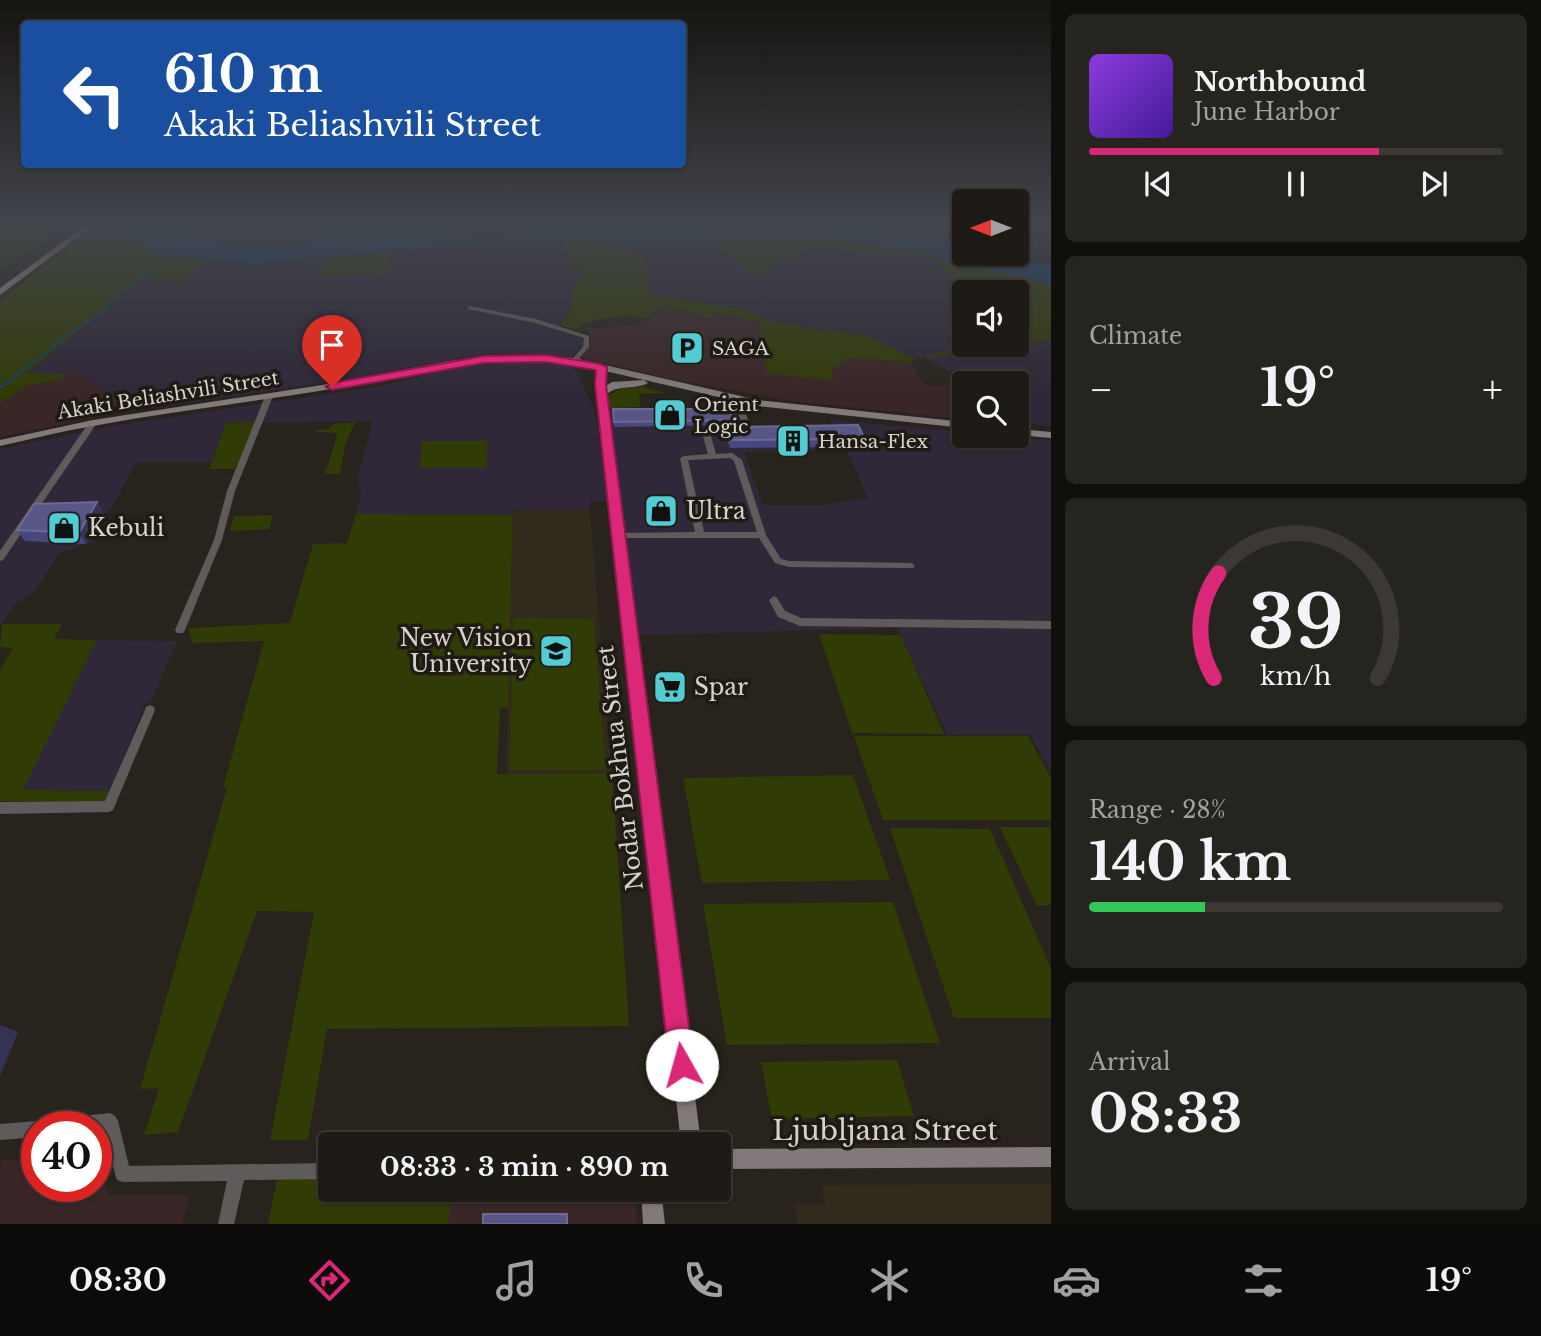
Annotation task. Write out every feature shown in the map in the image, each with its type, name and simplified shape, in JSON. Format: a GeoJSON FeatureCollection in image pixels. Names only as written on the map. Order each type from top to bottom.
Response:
{"type":"FeatureCollection","features":[{"type":"Feature","properties":{"kind":"main road"},"geometry":{"type":"LineString","coordinates":[[0,292],[16,280]]}},
{"type":"Feature","properties":{"kind":"main road","name":"Akaki Beliashvili Street"},"geometry":{"type":"LineString","coordinates":[[0,443],[93,423],[484,360],[531,357],[578,362],[758,403],[952,424]]}},
{"type":"Feature","properties":{"kind":"main road"},"geometry":{"type":"LineString","coordinates":[[578,362],[589,368],[601,389]]}},
{"type":"Feature","properties":{"kind":"main road"},"geometry":{"type":"LineString","coordinates":[[601,367],[601,389]]}},
{"type":"Feature","properties":{"kind":"main road"},"geometry":{"type":"LineString","coordinates":[[1029,432],[1051,433]]}},
{"type":"Feature","properties":{"kind":"main road"},"geometry":{"type":"LineString","coordinates":[[652,1202],[654,1224]]}},
{"type":"Feature","properties":{"kind":"street"},"geometry":{"type":"LineString","coordinates":[[470,307],[536,321],[587,337],[586,347],[577,357],[578,362]]}},
{"type":"Feature","properties":{"kind":"street"},"geometry":{"type":"LineString","coordinates":[[601,389],[612,385],[663,382]]}},
{"type":"Feature","properties":{"kind":"street","name":"Nodar Bokhua Street"},"geometry":{"type":"LineString","coordinates":[[601,389],[611,409],[619,536],[690,1132]]}},
{"type":"Feature","properties":{"kind":"street"},"geometry":{"type":"LineString","coordinates":[[180,630],[218,540],[231,491],[269,396]]}},
{"type":"Feature","properties":{"kind":"street"},"geometry":{"type":"LineString","coordinates":[[684,409],[740,408],[758,403]]}},
{"type":"Feature","properties":{"kind":"street"},"geometry":{"type":"LineString","coordinates":[[712,455],[707,436],[711,430],[748,430],[740,408]]}},
{"type":"Feature","properties":{"kind":"street"},"geometry":{"type":"LineString","coordinates":[[0,558],[93,423]]}},
{"type":"Feature","properties":{"kind":"street"},"geometry":{"type":"LineString","coordinates":[[700,535],[683,461],[688,456],[732,455],[737,458],[762,535],[775,557],[782,562],[910,566]]}},
{"type":"Feature","properties":{"kind":"street"},"geometry":{"type":"LineString","coordinates":[[619,536],[762,535]]}},
{"type":"Feature","properties":{"kind":"street"},"geometry":{"type":"LineString","coordinates":[[774,600],[781,614],[800,622],[1051,625]]}},
{"type":"Feature","properties":{"kind":"street"},"geometry":{"type":"LineString","coordinates":[[0,808],[109,806],[150,710]]}},
{"type":"Feature","properties":{"kind":"street"},"geometry":{"type":"LineString","coordinates":[[112,1129],[123,1174],[318,1171]]}},
{"type":"Feature","properties":{"kind":"street"},"geometry":{"type":"LineString","coordinates":[[0,1132],[21,1130]]}},
{"type":"Feature","properties":{"kind":"street","name":"Ljubljana Street"},"geometry":{"type":"LineString","coordinates":[[731,1159],[1051,1157]]}},
{"type":"Feature","properties":{"kind":"street"},"geometry":{"type":"LineString","coordinates":[[226,1224],[237,1174]]}},
{"type":"Feature","properties":{"kind":"shaded area"},"geometry":{"type":"Polygon","coordinates":[[[140,280],[180,283],[183,280],[578,280],[573,284],[569,314],[558,330],[584,338],[586,342],[570,357],[489,353],[317,384],[116,413],[120,399],[75,374],[26,374],[140,280]]]}},
{"type":"Feature","properties":{"kind":"shaded area"},"geometry":{"type":"Polygon","coordinates":[[[647,280],[952,280],[952,350],[915,359],[867,336],[772,322],[742,309],[650,295],[647,280]]]}},
{"type":"Feature","properties":{"kind":"shaded area"},"geometry":{"type":"Polygon","coordinates":[[[665,305],[709,318],[717,312],[759,322],[833,379],[833,369],[849,358],[911,362],[925,385],[952,385],[952,418],[790,401],[657,376],[580,357],[591,344],[588,328],[638,324],[665,305]]]}},
{"type":"Feature","properties":{"kind":"shaded area"},"geometry":{"type":"Polygon","coordinates":[[[1051,340],[1051,426],[1029,424],[1029,371],[952,371],[952,373],[926,358],[952,354],[952,357],[1029,357],[1029,343],[1051,340]]]}},
{"type":"Feature","properties":{"kind":"shaded area"},"geometry":{"type":"Polygon","coordinates":[[[516,362],[566,365],[576,370],[595,412],[608,501],[590,501],[590,509],[514,510],[513,515],[356,514],[361,498],[358,475],[373,421],[227,423],[211,462],[137,462],[92,542],[59,553],[36,590],[16,602],[0,627],[0,449],[111,426],[374,387],[457,368],[516,362]]]}},
{"type":"Feature","properties":{"kind":"shaded area"},"geometry":{"type":"Polygon","coordinates":[[[66,374],[75,374],[120,399],[116,413],[0,437],[0,403],[29,385],[61,380],[66,374]]]}},
{"type":"Feature","properties":{"kind":"shaded area"},"geometry":{"type":"Polygon","coordinates":[[[743,411],[750,431],[835,429],[830,420],[952,431],[952,448],[1029,448],[1029,439],[1051,440],[1051,772],[1030,734],[947,735],[898,628],[640,635],[606,412],[743,411]],[[846,449],[744,452],[763,505],[822,505],[868,498],[846,449]]]}},
{"type":"Feature","properties":{"kind":"shaded area","name":"New Vision University"},"geometry":{"type":"Polygon","coordinates":[[[590,509],[612,773],[506,774],[513,510],[590,509]]]}},
{"type":"Feature","properties":{"kind":"shaded area"},"geometry":{"type":"Polygon","coordinates":[[[97,640],[177,641],[150,703],[145,704],[110,791],[23,790],[97,640]]]}},
{"type":"Feature","properties":{"kind":"shaded area"},"geometry":{"type":"Polygon","coordinates":[[[21,1159],[21,1202],[112,1202],[112,1195],[190,1195],[182,1224],[0,1224],[0,1168],[3,1160],[21,1159]]]}},
{"type":"Feature","properties":{"kind":"shaded area"},"geometry":{"type":"Polygon","coordinates":[[[1051,1183],[1051,1224],[798,1224],[794,1205],[825,1204],[822,1185],[1051,1183]]]}},
{"type":"Feature","properties":{"kind":"shaded area"},"geometry":{"type":"Polygon","coordinates":[[[450,1202],[636,1202],[637,1224],[449,1224],[450,1202]]]}},
{"type":"Feature","properties":{"kind":"green space"},"geometry":{"type":"Polygon","coordinates":[[[26,280],[140,280],[27,373],[66,374],[61,380],[29,385],[0,403],[0,300],[26,280]]]}},
{"type":"Feature","properties":{"kind":"green space"},"geometry":{"type":"Polygon","coordinates":[[[159,280],[183,280],[180,283],[159,280]]]}},
{"type":"Feature","properties":{"kind":"green space"},"geometry":{"type":"Polygon","coordinates":[[[578,280],[647,280],[650,295],[742,309],[772,322],[867,336],[915,359],[911,362],[849,358],[833,369],[833,380],[766,373],[759,322],[717,312],[709,318],[665,305],[646,318],[609,318],[590,322],[575,330],[561,325],[569,314],[573,284],[578,280]]]}},
{"type":"Feature","properties":{"kind":"green space"},"geometry":{"type":"Polygon","coordinates":[[[1029,280],[1051,286],[1051,340],[1029,343],[1029,280]]]}},
{"type":"Feature","properties":{"kind":"green space"},"geometry":{"type":"Polygon","coordinates":[[[952,350],[952,354],[922,357],[952,350]]]}},
{"type":"Feature","properties":{"kind":"green space"},"geometry":{"type":"Polygon","coordinates":[[[642,387],[666,393],[639,394],[640,407],[610,408],[608,395],[623,388],[642,387]]]}},
{"type":"Feature","properties":{"kind":"green space"},"geometry":{"type":"Polygon","coordinates":[[[256,422],[235,469],[209,469],[226,423],[256,422]]]}},
{"type":"Feature","properties":{"kind":"green space"},"geometry":{"type":"Polygon","coordinates":[[[355,422],[345,445],[340,474],[325,474],[338,433],[316,430],[329,429],[333,424],[355,422]]]}},
{"type":"Feature","properties":{"kind":"green space"},"geometry":{"type":"Polygon","coordinates":[[[423,441],[488,441],[486,468],[419,468],[423,441]]]}},
{"type":"Feature","properties":{"kind":"green space"},"geometry":{"type":"Polygon","coordinates":[[[356,514],[513,515],[508,707],[500,708],[497,774],[612,773],[629,1026],[327,1029],[308,1140],[270,1140],[314,912],[257,911],[178,1132],[144,1135],[159,1088],[140,1089],[227,788],[223,787],[264,641],[192,643],[188,628],[290,623],[313,544],[347,543],[356,514]]]}},
{"type":"Feature","properties":{"kind":"green space"},"geometry":{"type":"Polygon","coordinates":[[[273,515],[269,529],[230,531],[234,516],[273,515]]]}},
{"type":"Feature","properties":{"kind":"green space"},"geometry":{"type":"Polygon","coordinates":[[[513,618],[594,619],[606,770],[510,770],[513,618]]]}},
{"type":"Feature","properties":{"kind":"green space"},"geometry":{"type":"Polygon","coordinates":[[[2,624],[62,624],[54,639],[97,640],[23,790],[110,791],[106,801],[0,801],[0,670],[13,648],[0,647],[2,624]]]}},
{"type":"Feature","properties":{"kind":"green space"},"geometry":{"type":"Polygon","coordinates":[[[819,634],[901,635],[944,734],[852,733],[819,634]]]}},
{"type":"Feature","properties":{"kind":"green space"},"geometry":{"type":"Polygon","coordinates":[[[854,736],[1028,736],[1051,778],[1051,820],[883,820],[854,736]]]}},
{"type":"Feature","properties":{"kind":"green space"},"geometry":{"type":"Polygon","coordinates":[[[853,775],[890,880],[702,883],[683,778],[853,775]]]}},
{"type":"Feature","properties":{"kind":"green space"},"geometry":{"type":"Polygon","coordinates":[[[1000,827],[1051,827],[1051,905],[1037,906],[1000,827]]]}},
{"type":"Feature","properties":{"kind":"green space"},"geometry":{"type":"Polygon","coordinates":[[[890,828],[990,829],[1051,969],[1051,1018],[954,1018],[890,828]]]}},
{"type":"Feature","properties":{"kind":"green space"},"geometry":{"type":"Polygon","coordinates":[[[893,902],[940,1043],[727,1045],[703,904],[893,902]]]}},
{"type":"Feature","properties":{"kind":"green space"},"geometry":{"type":"Polygon","coordinates":[[[897,1060],[914,1116],[772,1119],[761,1062],[897,1060]]]}},
{"type":"Feature","properties":{"kind":"green space"},"geometry":{"type":"Polygon","coordinates":[[[278,1175],[318,1176],[318,1202],[450,1202],[449,1224],[268,1224],[278,1175]]]}},
{"type":"Feature","properties":{"kind":"water"},"geometry":{"type":"Polygon","coordinates":[[[1035,280],[1051,280],[1051,286],[1035,280]]]}},
{"type":"Feature","properties":{"kind":"building"},"geometry":{"type":"Polygon","coordinates":[[[613,409],[733,409],[737,420],[614,422],[613,409]]]}},
{"type":"Feature","properties":{"kind":"building"},"geometry":{"type":"Polygon","coordinates":[[[858,425],[865,439],[732,440],[727,427],[858,425]]]}},
{"type":"Feature","properties":{"kind":"building"},"geometry":{"type":"Polygon","coordinates":[[[97,502],[79,533],[17,530],[34,504],[97,502]]]}},
{"type":"Feature","properties":{"kind":"building"},"geometry":{"type":"Polygon","coordinates":[[[483,1214],[567,1214],[567,1224],[483,1224],[483,1214]]]}},
{"type":"Feature","properties":{"kind":"waterway"},"geometry":{"type":"LineString","coordinates":[[0,388],[68,335],[106,310],[126,286],[136,280]]}},
{"type":"Feature","properties":{"kind":"place","name":"SAGA"},"geometry":{"type":"Point","coordinates":[687,348]}},
{"type":"Feature","properties":{"kind":"place","name":"Orient Logic"},"geometry":{"type":"Point","coordinates":[670,415]}},
{"type":"Feature","properties":{"kind":"place","name":"Hansa-Flex"},"geometry":{"type":"Point","coordinates":[793,441]}},
{"type":"Feature","properties":{"kind":"place","name":"Ultra"},"geometry":{"type":"Point","coordinates":[661,511]}},
{"type":"Feature","properties":{"kind":"place","name":"Kebuli"},"geometry":{"type":"Point","coordinates":[64,528]}},
{"type":"Feature","properties":{"kind":"place","name":"New Vision University"},"geometry":{"type":"Point","coordinates":[556,651]}},
{"type":"Feature","properties":{"kind":"place","name":"Spar"},"geometry":{"type":"Point","coordinates":[670,687]}},
{"type":"Feature","properties":{"kind":"route"},"geometry":{"type":"LineString","coordinates":[[332,387],[449,364],[484,360],[546,358],[601,367],[682,1065]]}}]}
